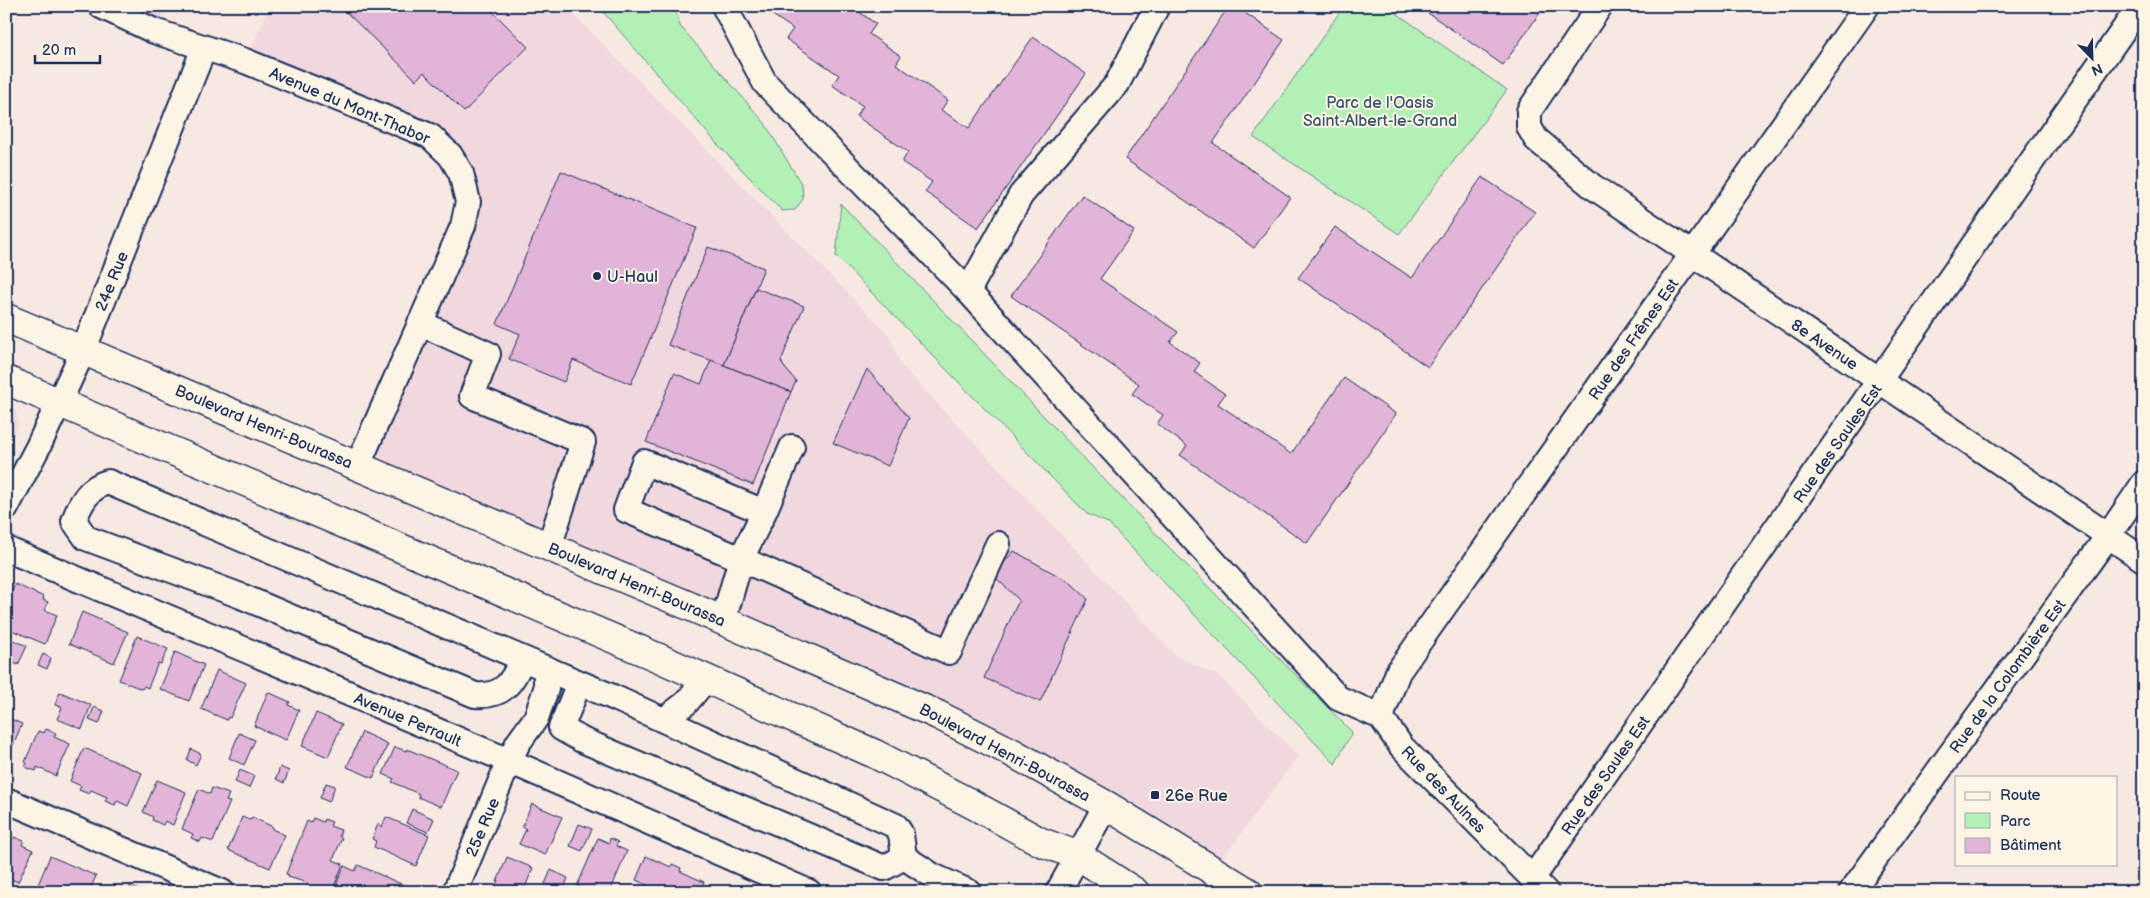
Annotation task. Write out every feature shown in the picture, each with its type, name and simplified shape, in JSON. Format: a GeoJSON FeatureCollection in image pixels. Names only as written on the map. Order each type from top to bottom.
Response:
{"type":"FeatureCollection","features":[{"type":"Feature","properties":{"kind":"main road","name":"Boulevard Henri-Bourassa"},"geometry":{"type":"LineString","coordinates":[[6,318],[550,546],[938,714],[1106,805],[1248,892]]}},
{"type":"Feature","properties":{"kind":"main road"},"geometry":{"type":"LineString","coordinates":[[6,380],[706,678],[875,754],[970,802],[1041,842],[1078,856],[1135,892]]}},
{"type":"Feature","properties":{"kind":"street","name":"Avenue du Mont-Thabor"},"geometry":{"type":"LineString","coordinates":[[100,6],[154,31],[245,61],[430,136],[450,154],[461,173],[468,202],[464,226],[358,465]]}},
{"type":"Feature","properties":{"kind":"street"},"geometry":{"type":"LineString","coordinates":[[724,6],[765,83],[968,291],[1338,698],[1381,717]]}},
{"type":"Feature","properties":{"kind":"street"},"geometry":{"type":"LineString","coordinates":[[968,291],[1021,196],[1117,84],[1157,6]]}},
{"type":"Feature","properties":{"kind":"street","name":"8e Avenue"},"geometry":{"type":"LineString","coordinates":[[1600,6],[1529,111],[1529,127],[1536,139],[1592,186],[2144,560]]}},
{"type":"Feature","properties":{"kind":"street","name":"Rue des Frênes Est"},"geometry":{"type":"LineString","coordinates":[[1381,717],[1398,672],[1867,6]]}},
{"type":"Feature","properties":{"kind":"street","name":"Rue des Saules Est"},"geometry":{"type":"LineString","coordinates":[[1539,885],[1880,381],[2140,6]]}},
{"type":"Feature","properties":{"kind":"street","name":"24e Rue"},"geometry":{"type":"LineString","coordinates":[[6,508],[83,351],[204,48]]}},
{"type":"Feature","properties":{"kind":"street"},"geometry":{"type":"LineString","coordinates":[[420,323],[488,354],[472,396],[583,442],[550,546]]}},
{"type":"Feature","properties":{"kind":"street"},"geometry":{"type":"LineString","coordinates":[[723,621],[741,559],[764,512],[792,446]]}},
{"type":"Feature","properties":{"kind":"street"},"geometry":{"type":"LineString","coordinates":[[764,512],[644,462],[626,510],[949,652],[998,544]]}},
{"type":"Feature","properties":{"kind":"street"},"geometry":{"type":"LineString","coordinates":[[523,659],[508,685],[490,696],[475,696],[241,596],[86,538],[74,521],[78,507],[87,494],[108,482],[523,659],[547,672],[579,683],[664,720],[896,826],[901,834],[904,857]]}},
{"type":"Feature","properties":{"kind":"street","name":"Rue de la Colombière Est"},"geometry":{"type":"LineString","coordinates":[[1851,892],[2108,536],[2144,483]]}},
{"type":"Feature","properties":{"kind":"street","name":"Avenue Perrault"},"geometry":{"type":"LineString","coordinates":[[6,549],[510,761],[809,892]]}},
{"type":"Feature","properties":{"kind":"street","name":"25e Rue"},"geometry":{"type":"LineString","coordinates":[[455,892],[510,761],[522,738],[536,718],[546,689],[547,672]]}},
{"type":"Feature","properties":{"kind":"street"},"geometry":{"type":"LineString","coordinates":[[664,720],[686,703],[706,678]]}},
{"type":"Feature","properties":{"kind":"street"},"geometry":{"type":"LineString","coordinates":[[579,683],[561,728],[582,740],[884,868],[904,857]]}},
{"type":"Feature","properties":{"kind":"street","name":"Rue des Aulnes"},"geometry":{"type":"LineString","coordinates":[[1381,717],[1401,746],[1539,885]]}},
{"type":"Feature","properties":{"kind":"street"},"geometry":{"type":"LineString","coordinates":[[6,800],[222,892]]}},
{"type":"Feature","properties":{"kind":"street"},"geometry":{"type":"LineString","coordinates":[[1058,892],[1106,805]]}},
{"type":"Feature","properties":{"kind":"street"},"geometry":{"type":"LineString","coordinates":[[904,857],[934,876],[969,892]]}},
{"type":"Feature","properties":{"kind":"shaded area"},"geometry":{"type":"Polygon","coordinates":[[[101,6],[167,6],[154,31],[101,6]]]}},
{"type":"Feature","properties":{"kind":"shaded area"},"geometry":{"type":"Polygon","coordinates":[[[270,6],[565,6],[889,335],[901,365],[1176,656],[1220,677],[1298,756],[1214,870],[1083,792],[358,465],[463,226],[450,155],[245,61],[270,6]]]}},
{"type":"Feature","properties":{"kind":"shaded area"},"geometry":{"type":"Polygon","coordinates":[[[6,406],[12,406],[17,414],[18,426],[6,452],[6,406]]]}},
{"type":"Feature","properties":{"kind":"green space"},"geometry":{"type":"Polygon","coordinates":[[[598,6],[674,6],[680,26],[764,122],[802,185],[803,199],[795,210],[782,211],[718,145],[598,6]]]}},
{"type":"Feature","properties":{"kind":"green space","name":"Parc de l'Oasis Saint-Albert-le-Grand"},"geometry":{"type":"Polygon","coordinates":[[[1344,6],[1386,6],[1507,90],[1399,234],[1253,137],[1344,6]]]}},
{"type":"Feature","properties":{"kind":"green space"},"geometry":{"type":"Polygon","coordinates":[[[841,204],[1162,540],[1352,732],[1335,764],[1108,523],[1087,514],[836,256],[841,204]]]}},
{"type":"Feature","properties":{"kind":"building"},"geometry":{"type":"Polygon","coordinates":[[[340,6],[487,6],[528,47],[464,112],[424,72],[416,80],[340,6]]]}},
{"type":"Feature","properties":{"kind":"building"},"geometry":{"type":"Polygon","coordinates":[[[851,6],[876,24],[869,34],[901,56],[896,64],[948,100],[941,110],[969,128],[1033,37],[1086,74],[978,228],[925,192],[932,182],[902,162],[908,152],[856,116],[863,106],[832,85],[839,75],[786,39],[793,29],[761,7],[851,6]]]}},
{"type":"Feature","properties":{"kind":"building"},"geometry":{"type":"Polygon","coordinates":[[[1229,6],[1235,6],[1284,40],[1213,143],[1290,197],[1254,248],[1125,159],[1229,6]]]}},
{"type":"Feature","properties":{"kind":"building"},"geometry":{"type":"Polygon","coordinates":[[[1418,6],[1531,6],[1540,13],[1503,65],[1418,6]]]}},
{"type":"Feature","properties":{"kind":"building","name":"U-Haul"},"geometry":{"type":"Polygon","coordinates":[[[561,171],[697,228],[631,384],[573,360],[564,382],[509,359],[520,334],[497,324],[561,171]]]}},
{"type":"Feature","properties":{"kind":"building"},"geometry":{"type":"Polygon","coordinates":[[[1482,177],[1535,212],[1428,367],[1298,278],[1335,227],[1412,278],[1482,177]]]}},
{"type":"Feature","properties":{"kind":"building"},"geometry":{"type":"Polygon","coordinates":[[[1082,195],[1134,231],[1100,279],[1178,332],[1170,342],[1200,363],[1194,372],[1225,394],[1218,404],[1291,454],[1344,378],[1396,414],[1307,543],[1180,455],[1187,446],[1157,424],[1163,415],[1132,394],[1139,384],[1011,296],[1082,195]]]}},
{"type":"Feature","properties":{"kind":"building"},"geometry":{"type":"Polygon","coordinates":[[[708,247],[764,268],[724,365],[668,345],[708,247]]]}},
{"type":"Feature","properties":{"kind":"building"},"geometry":{"type":"Polygon","coordinates":[[[756,288],[804,306],[781,361],[796,381],[791,392],[724,365],[756,288]]]}},
{"type":"Feature","properties":{"kind":"building"},"geometry":{"type":"Polygon","coordinates":[[[711,360],[791,392],[753,485],[646,442],[674,373],[701,384],[711,360]]]}},
{"type":"Feature","properties":{"kind":"building"},"geometry":{"type":"Polygon","coordinates":[[[867,369],[909,418],[888,466],[833,443],[867,369]]]}},
{"type":"Feature","properties":{"kind":"building"},"geometry":{"type":"Polygon","coordinates":[[[1014,551],[1071,583],[1088,599],[1040,702],[984,678],[1019,600],[993,575],[1014,551]]]}},
{"type":"Feature","properties":{"kind":"building"},"geometry":{"type":"Polygon","coordinates":[[[15,584],[44,597],[43,600],[48,602],[45,610],[57,615],[45,644],[11,630],[9,634],[6,633],[6,605],[15,584]]]}},
{"type":"Feature","properties":{"kind":"building"},"geometry":{"type":"Polygon","coordinates":[[[82,612],[128,632],[114,663],[69,644],[82,612]]]}},
{"type":"Feature","properties":{"kind":"building"},"geometry":{"type":"Polygon","coordinates":[[[137,636],[168,649],[161,664],[158,663],[148,688],[144,686],[142,689],[119,680],[137,636]]]}},
{"type":"Feature","properties":{"kind":"building"},"geometry":{"type":"Polygon","coordinates":[[[6,637],[27,646],[18,665],[14,663],[6,681],[6,637]]]}},
{"type":"Feature","properties":{"kind":"building"},"geometry":{"type":"Polygon","coordinates":[[[175,652],[204,665],[189,701],[160,689],[175,652]]]}},
{"type":"Feature","properties":{"kind":"building"},"geometry":{"type":"Polygon","coordinates":[[[43,654],[51,658],[47,669],[38,665],[43,654]]]}},
{"type":"Feature","properties":{"kind":"building"},"geometry":{"type":"Polygon","coordinates":[[[217,670],[246,683],[230,718],[228,717],[227,720],[201,709],[217,670]]]}},
{"type":"Feature","properties":{"kind":"building"},"geometry":{"type":"Polygon","coordinates":[[[60,692],[91,705],[82,729],[57,719],[62,707],[55,705],[60,692]]]}},
{"type":"Feature","properties":{"kind":"building"},"geometry":{"type":"Polygon","coordinates":[[[268,692],[290,702],[288,705],[299,710],[286,740],[254,726],[268,692]]]}},
{"type":"Feature","properties":{"kind":"building"},"geometry":{"type":"Polygon","coordinates":[[[94,707],[104,711],[99,724],[89,720],[94,707]]]}},
{"type":"Feature","properties":{"kind":"building"},"geometry":{"type":"Polygon","coordinates":[[[316,713],[342,724],[328,757],[302,746],[316,713]]]}},
{"type":"Feature","properties":{"kind":"building"},"geometry":{"type":"Polygon","coordinates":[[[6,717],[22,724],[10,752],[6,750],[6,717]]]}},
{"type":"Feature","properties":{"kind":"building"},"geometry":{"type":"Polygon","coordinates":[[[46,729],[56,733],[54,737],[70,744],[56,776],[37,767],[36,771],[25,767],[27,763],[25,762],[38,731],[44,733],[46,729]]]}},
{"type":"Feature","properties":{"kind":"building"},"geometry":{"type":"Polygon","coordinates":[[[362,732],[388,744],[373,778],[347,767],[362,732]]]}},
{"type":"Feature","properties":{"kind":"building"},"geometry":{"type":"Polygon","coordinates":[[[239,733],[255,740],[244,765],[229,758],[239,733]]]}},
{"type":"Feature","properties":{"kind":"building"},"geometry":{"type":"Polygon","coordinates":[[[395,747],[406,751],[407,749],[457,770],[441,807],[418,797],[419,794],[392,782],[394,779],[383,774],[395,747]]]}},
{"type":"Feature","properties":{"kind":"building"},"geometry":{"type":"Polygon","coordinates":[[[84,748],[142,773],[128,806],[117,801],[115,805],[105,801],[107,797],[91,790],[89,794],[79,790],[81,786],[70,781],[84,748]]]}},
{"type":"Feature","properties":{"kind":"building"},"geometry":{"type":"Polygon","coordinates":[[[191,749],[201,754],[196,765],[187,760],[191,749]]]}},
{"type":"Feature","properties":{"kind":"building"},"geometry":{"type":"Polygon","coordinates":[[[280,767],[289,771],[284,783],[276,779],[280,767]]]}},
{"type":"Feature","properties":{"kind":"building"},"geometry":{"type":"Polygon","coordinates":[[[240,770],[254,776],[249,788],[235,782],[240,770]]]}},
{"type":"Feature","properties":{"kind":"building"},"geometry":{"type":"Polygon","coordinates":[[[157,780],[186,792],[173,825],[165,821],[163,825],[152,820],[153,817],[143,812],[157,780]]]}},
{"type":"Feature","properties":{"kind":"building"},"geometry":{"type":"Polygon","coordinates":[[[326,783],[335,786],[329,802],[320,798],[326,783]]]}},
{"type":"Feature","properties":{"kind":"building"},"geometry":{"type":"Polygon","coordinates":[[[212,788],[229,794],[226,801],[230,802],[213,842],[202,838],[200,842],[191,838],[193,834],[182,829],[199,789],[210,794],[212,788]]]}},
{"type":"Feature","properties":{"kind":"building"},"geometry":{"type":"Polygon","coordinates":[[[532,804],[562,817],[545,855],[519,844],[526,829],[522,827],[532,804]]]}},
{"type":"Feature","properties":{"kind":"building"},"geometry":{"type":"Polygon","coordinates":[[[412,809],[434,819],[428,832],[406,823],[412,809]]]}},
{"type":"Feature","properties":{"kind":"building"},"geometry":{"type":"Polygon","coordinates":[[[242,817],[250,820],[252,817],[285,835],[270,868],[228,850],[242,817]]]}},
{"type":"Feature","properties":{"kind":"building"},"geometry":{"type":"Polygon","coordinates":[[[386,817],[429,835],[416,866],[374,847],[376,841],[372,839],[378,824],[382,827],[386,817]]]}},
{"type":"Feature","properties":{"kind":"building"},"geometry":{"type":"Polygon","coordinates":[[[313,818],[323,822],[324,819],[332,822],[330,826],[341,830],[339,836],[342,838],[333,860],[343,864],[332,892],[321,887],[317,889],[307,885],[308,883],[288,877],[289,875],[286,874],[307,821],[311,823],[313,818]]]}},
{"type":"Feature","properties":{"kind":"building"},"geometry":{"type":"Polygon","coordinates":[[[579,824],[592,829],[582,851],[570,846],[579,824]]]}},
{"type":"Feature","properties":{"kind":"building"},"geometry":{"type":"Polygon","coordinates":[[[6,834],[9,834],[7,839],[12,841],[14,837],[24,841],[22,845],[33,850],[18,882],[6,877],[6,834]]]}},
{"type":"Feature","properties":{"kind":"building"},"geometry":{"type":"Polygon","coordinates":[[[598,838],[609,843],[610,838],[618,842],[616,846],[627,851],[610,892],[582,892],[583,888],[577,886],[598,838]]]}},
{"type":"Feature","properties":{"kind":"building"},"geometry":{"type":"Polygon","coordinates":[[[50,856],[96,876],[89,892],[35,892],[50,856]]]}},
{"type":"Feature","properties":{"kind":"building"},"geometry":{"type":"Polygon","coordinates":[[[646,856],[671,867],[672,864],[681,868],[680,871],[704,882],[700,892],[662,892],[636,880],[646,856]]]}},
{"type":"Feature","properties":{"kind":"building"},"geometry":{"type":"Polygon","coordinates":[[[507,857],[533,868],[523,892],[493,892],[507,857]]]}},
{"type":"Feature","properties":{"kind":"building"},"geometry":{"type":"Polygon","coordinates":[[[358,865],[406,886],[404,892],[338,892],[334,890],[344,866],[355,871],[358,865]]]}},
{"type":"Feature","properties":{"kind":"building"},"geometry":{"type":"Polygon","coordinates":[[[551,870],[568,878],[563,891],[545,884],[551,870]]]}},
{"type":"Feature","properties":{"kind":"building"},"geometry":{"type":"Polygon","coordinates":[[[130,886],[144,892],[119,892],[121,887],[129,890],[130,886]]]}},
{"type":"Feature","properties":{"kind":"place","name":"U-Haul"},"geometry":{"type":"Point","coordinates":[597,276]}},
{"type":"Feature","properties":{"kind":"place","name":"26e Rue"},"geometry":{"type":"Point","coordinates":[1155,795]}}]}
